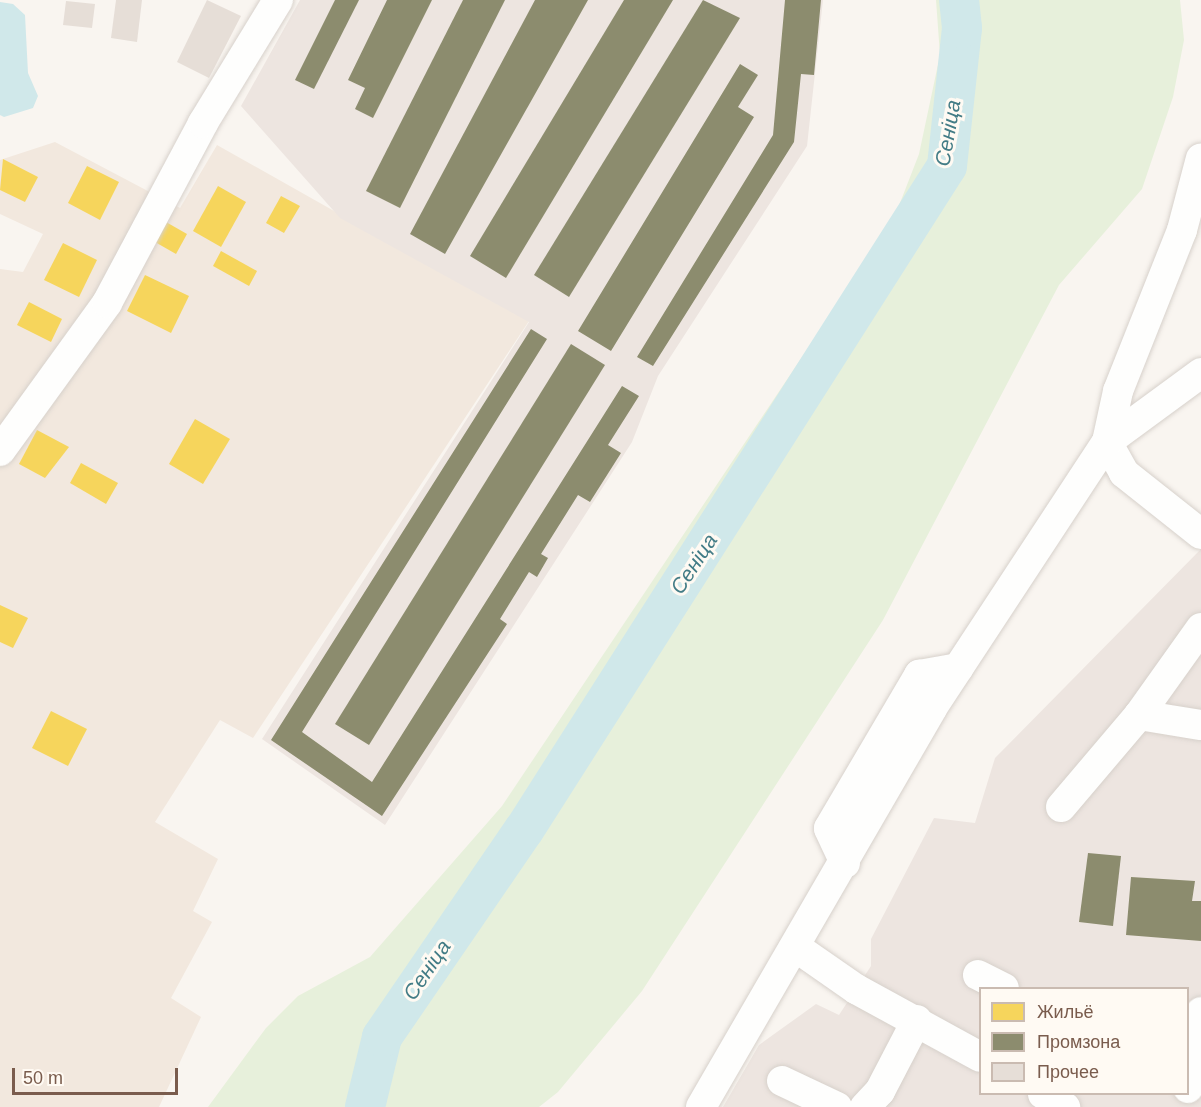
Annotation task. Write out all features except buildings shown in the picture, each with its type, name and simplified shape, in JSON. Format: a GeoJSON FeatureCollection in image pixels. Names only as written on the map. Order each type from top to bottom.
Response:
{"type":"FeatureCollection","features":[{"type":"Feature","properties":{"kind":"street"},"geometry":{"type":"LineString","coordinates":[[0,452],[107,303],[203,123],[278,0]]}},
{"type":"Feature","properties":{"kind":"street"},"geometry":{"type":"LineString","coordinates":[[1201,158],[1182,230],[1118,390],[1107,442],[1124,473],[1201,534]]}},
{"type":"Feature","properties":{"kind":"street"},"geometry":{"type":"LineString","coordinates":[[701,1107],[798,948],[958,668],[1107,442],[1201,373]]}},
{"type":"Feature","properties":{"kind":"street"},"geometry":{"type":"LineString","coordinates":[[1061,807],[1139,715],[1201,628]]}},
{"type":"Feature","properties":{"kind":"street"},"geometry":{"type":"LineString","coordinates":[[1139,715],[1201,725]]}},
{"type":"Feature","properties":{"kind":"street"},"geometry":{"type":"LineString","coordinates":[[798,948],[856,989],[917,1020],[979,1056]]}},
{"type":"Feature","properties":{"kind":"street"},"geometry":{"type":"LineString","coordinates":[[1189,1082],[1201,1012]]}},
{"type":"Feature","properties":{"kind":"street"},"geometry":{"type":"LineString","coordinates":[[865,1107],[880,1091],[917,1020]]}},
{"type":"Feature","properties":{"kind":"street"},"geometry":{"type":"LineString","coordinates":[[782,1081],[837,1107]]}},
{"type":"Feature","properties":{"kind":"street"},"geometry":{"type":"LineString","coordinates":[[1045,1095],[1065,1107]]}},
{"type":"Feature","properties":{"kind":"shaded area"},"geometry":{"type":"Polygon","coordinates":[[[300,0],[823,0],[807,146],[658,376],[632,442],[385,825],[262,739],[529,322],[340,218],[241,106],[300,0]]]}},
{"type":"Feature","properties":{"kind":"shaded area"},"geometry":{"type":"Polygon","coordinates":[[[55,142],[180,208],[217,145],[529,321],[253,738],[220,720],[155,822],[218,859],[193,911],[212,922],[171,998],[201,1017],[159,1107],[0,1107],[0,269],[23,272],[43,234],[0,214],[0,160],[55,142]]]}},
{"type":"Feature","properties":{"kind":"shaded area"},"geometry":{"type":"Polygon","coordinates":[[[1201,549],[1201,1107],[723,1107],[759,1045],[816,1004],[839,1015],[871,966],[871,939],[934,818],[975,823],[995,758],[1201,549]]]}},
{"type":"Feature","properties":{"kind":"green space"},"geometry":{"type":"Polygon","coordinates":[[[936,0],[1180,0],[1184,40],[1173,97],[1142,189],[1059,285],[883,620],[642,991],[558,1092],[539,1107],[208,1107],[266,1028],[298,996],[370,957],[502,806],[893,221],[919,154],[940,55],[936,0]]]}},
{"type":"Feature","properties":{"kind":"water"},"geometry":{"type":"Polygon","coordinates":[[[0,2],[13,4],[25,15],[28,73],[38,96],[33,108],[4,117],[0,115],[0,2]]]}},
{"type":"Feature","properties":{"kind":"waterway","name":"Сеніца"},"geometry":{"type":"LineString","coordinates":[[365,1107],[382,1037],[524,830],[947,166],[962,28],[959,0]]}}]}
